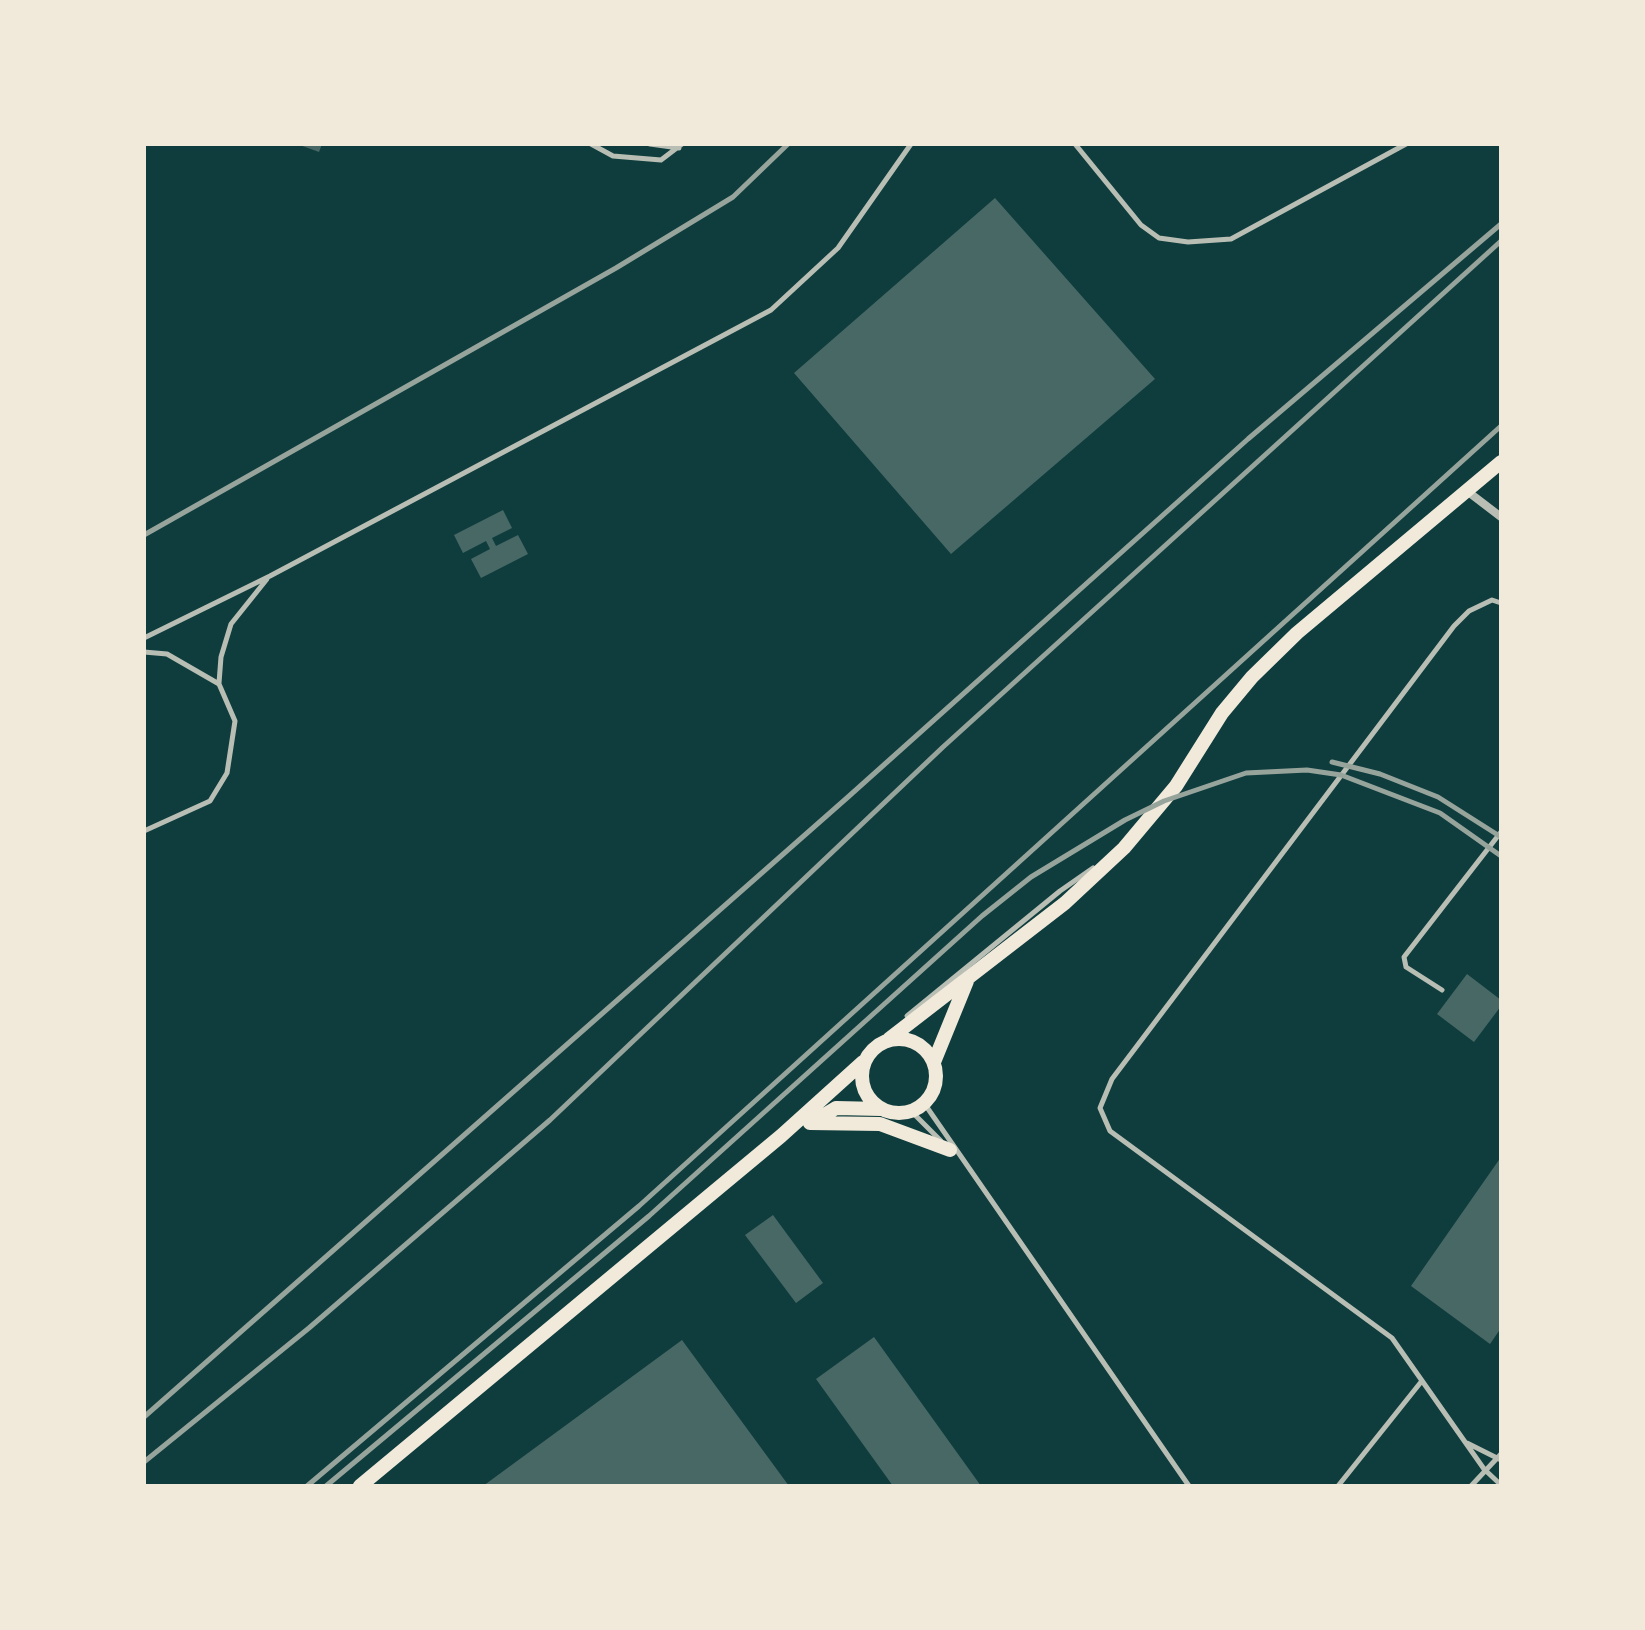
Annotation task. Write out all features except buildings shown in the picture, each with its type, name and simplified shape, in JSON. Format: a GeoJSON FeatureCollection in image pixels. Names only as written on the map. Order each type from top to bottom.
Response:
{"type":"FeatureCollection","features":[{"type":"Feature","properties":{"kind":"main road"},"geometry":{"type":"LineString","coordinates":[[360,1486],[781,1136],[863,1062],[874,1047],[968,981],[1065,903],[1124,848],[1176,786],[1222,713],[1252,677],[1297,633],[1501,462]]}},
{"type":"Feature","properties":{"kind":"main road"},"geometry":{"type":"LineString","coordinates":[[781,1136],[836,1108],[881,1109],[896,1113],[911,1111],[924,1103],[933,1091],[936,1076],[934,1062],[968,981]]}},
{"type":"Feature","properties":{"kind":"main road"},"geometry":{"type":"LineString","coordinates":[[889,1039],[907,1039],[915,1043],[934,1062]]}},
{"type":"Feature","properties":{"kind":"main road"},"geometry":{"type":"LineString","coordinates":[[863,1062],[861,1080],[868,1097],[881,1109]]}},
{"type":"Feature","properties":{"kind":"main road"},"geometry":{"type":"LineString","coordinates":[[810,1123],[880,1124],[950,1150]]}},
{"type":"Feature","properties":{"kind":"street"},"geometry":{"type":"LineString","coordinates":[[1467,491],[1501,517]]}},
{"type":"Feature","properties":{"kind":"lane"},"geometry":{"type":"LineString","coordinates":[[591,144],[613,156],[661,160],[681,146]]}},
{"type":"Feature","properties":{"kind":"lane"},"geometry":{"type":"LineString","coordinates":[[650,144],[681,146]]}},
{"type":"Feature","properties":{"kind":"lane"},"geometry":{"type":"LineString","coordinates":[[144,638],[270,576],[771,310],[838,248],[911,144]]}},
{"type":"Feature","properties":{"kind":"lane"},"geometry":{"type":"LineString","coordinates":[[1075,144],[1141,225],[1159,238],[1188,242],[1231,239],[1406,144]]}},
{"type":"Feature","properties":{"kind":"lane"},"geometry":{"type":"LineString","coordinates":[[144,831],[210,801],[227,773],[235,721],[219,684],[221,657],[231,624],[270,576]]}},
{"type":"Feature","properties":{"kind":"lane"},"geometry":{"type":"LineString","coordinates":[[1501,603],[1492,600],[1469,611],[1454,626],[1112,1079],[1100,1108],[1110,1131],[1392,1338],[1484,1469],[1501,1485]]}},
{"type":"Feature","properties":{"kind":"lane"},"geometry":{"type":"LineString","coordinates":[[144,652],[167,654],[219,684]]}},
{"type":"Feature","properties":{"kind":"lane"},"geometry":{"type":"LineString","coordinates":[[1442,990],[1406,967],[1404,957],[1501,832]]}},
{"type":"Feature","properties":{"kind":"lane"},"geometry":{"type":"LineString","coordinates":[[874,1047],[1060,891],[1124,848]]}},
{"type":"Feature","properties":{"kind":"lane"},"geometry":{"type":"LineString","coordinates":[[924,1103],[1189,1486]]}},
{"type":"Feature","properties":{"kind":"lane"},"geometry":{"type":"LineString","coordinates":[[911,1111],[975,1176]]}},
{"type":"Feature","properties":{"kind":"lane"},"geometry":{"type":"LineString","coordinates":[[1338,1486],[1421,1382]]}},
{"type":"Feature","properties":{"kind":"lane"},"geometry":{"type":"LineString","coordinates":[[1466,1443],[1499,1457],[1484,1469],[1471,1486]]}},
{"type":"Feature","properties":{"kind":"railway"},"geometry":{"type":"LineString","coordinates":[[144,535],[616,268],[733,197],[788,144]]}},
{"type":"Feature","properties":{"kind":"railway"},"geometry":{"type":"LineString","coordinates":[[144,1417],[848,797],[1248,439],[1501,224]]}},
{"type":"Feature","properties":{"kind":"railway"},"geometry":{"type":"LineString","coordinates":[[144,1462],[309,1328],[550,1120],[943,747],[1501,241]]}},
{"type":"Feature","properties":{"kind":"railway"},"geometry":{"type":"LineString","coordinates":[[307,1486],[639,1206],[1501,426]]}},
{"type":"Feature","properties":{"kind":"railway"},"geometry":{"type":"LineString","coordinates":[[1332,762],[1380,774],[1438,797],[1501,837]]}},
{"type":"Feature","properties":{"kind":"railway"},"geometry":{"type":"LineString","coordinates":[[326,1486],[649,1216],[982,916],[1031,877],[1125,820],[1164,801],[1246,773],[1307,770],[1341,775],[1440,813],[1501,856]]}}]}
